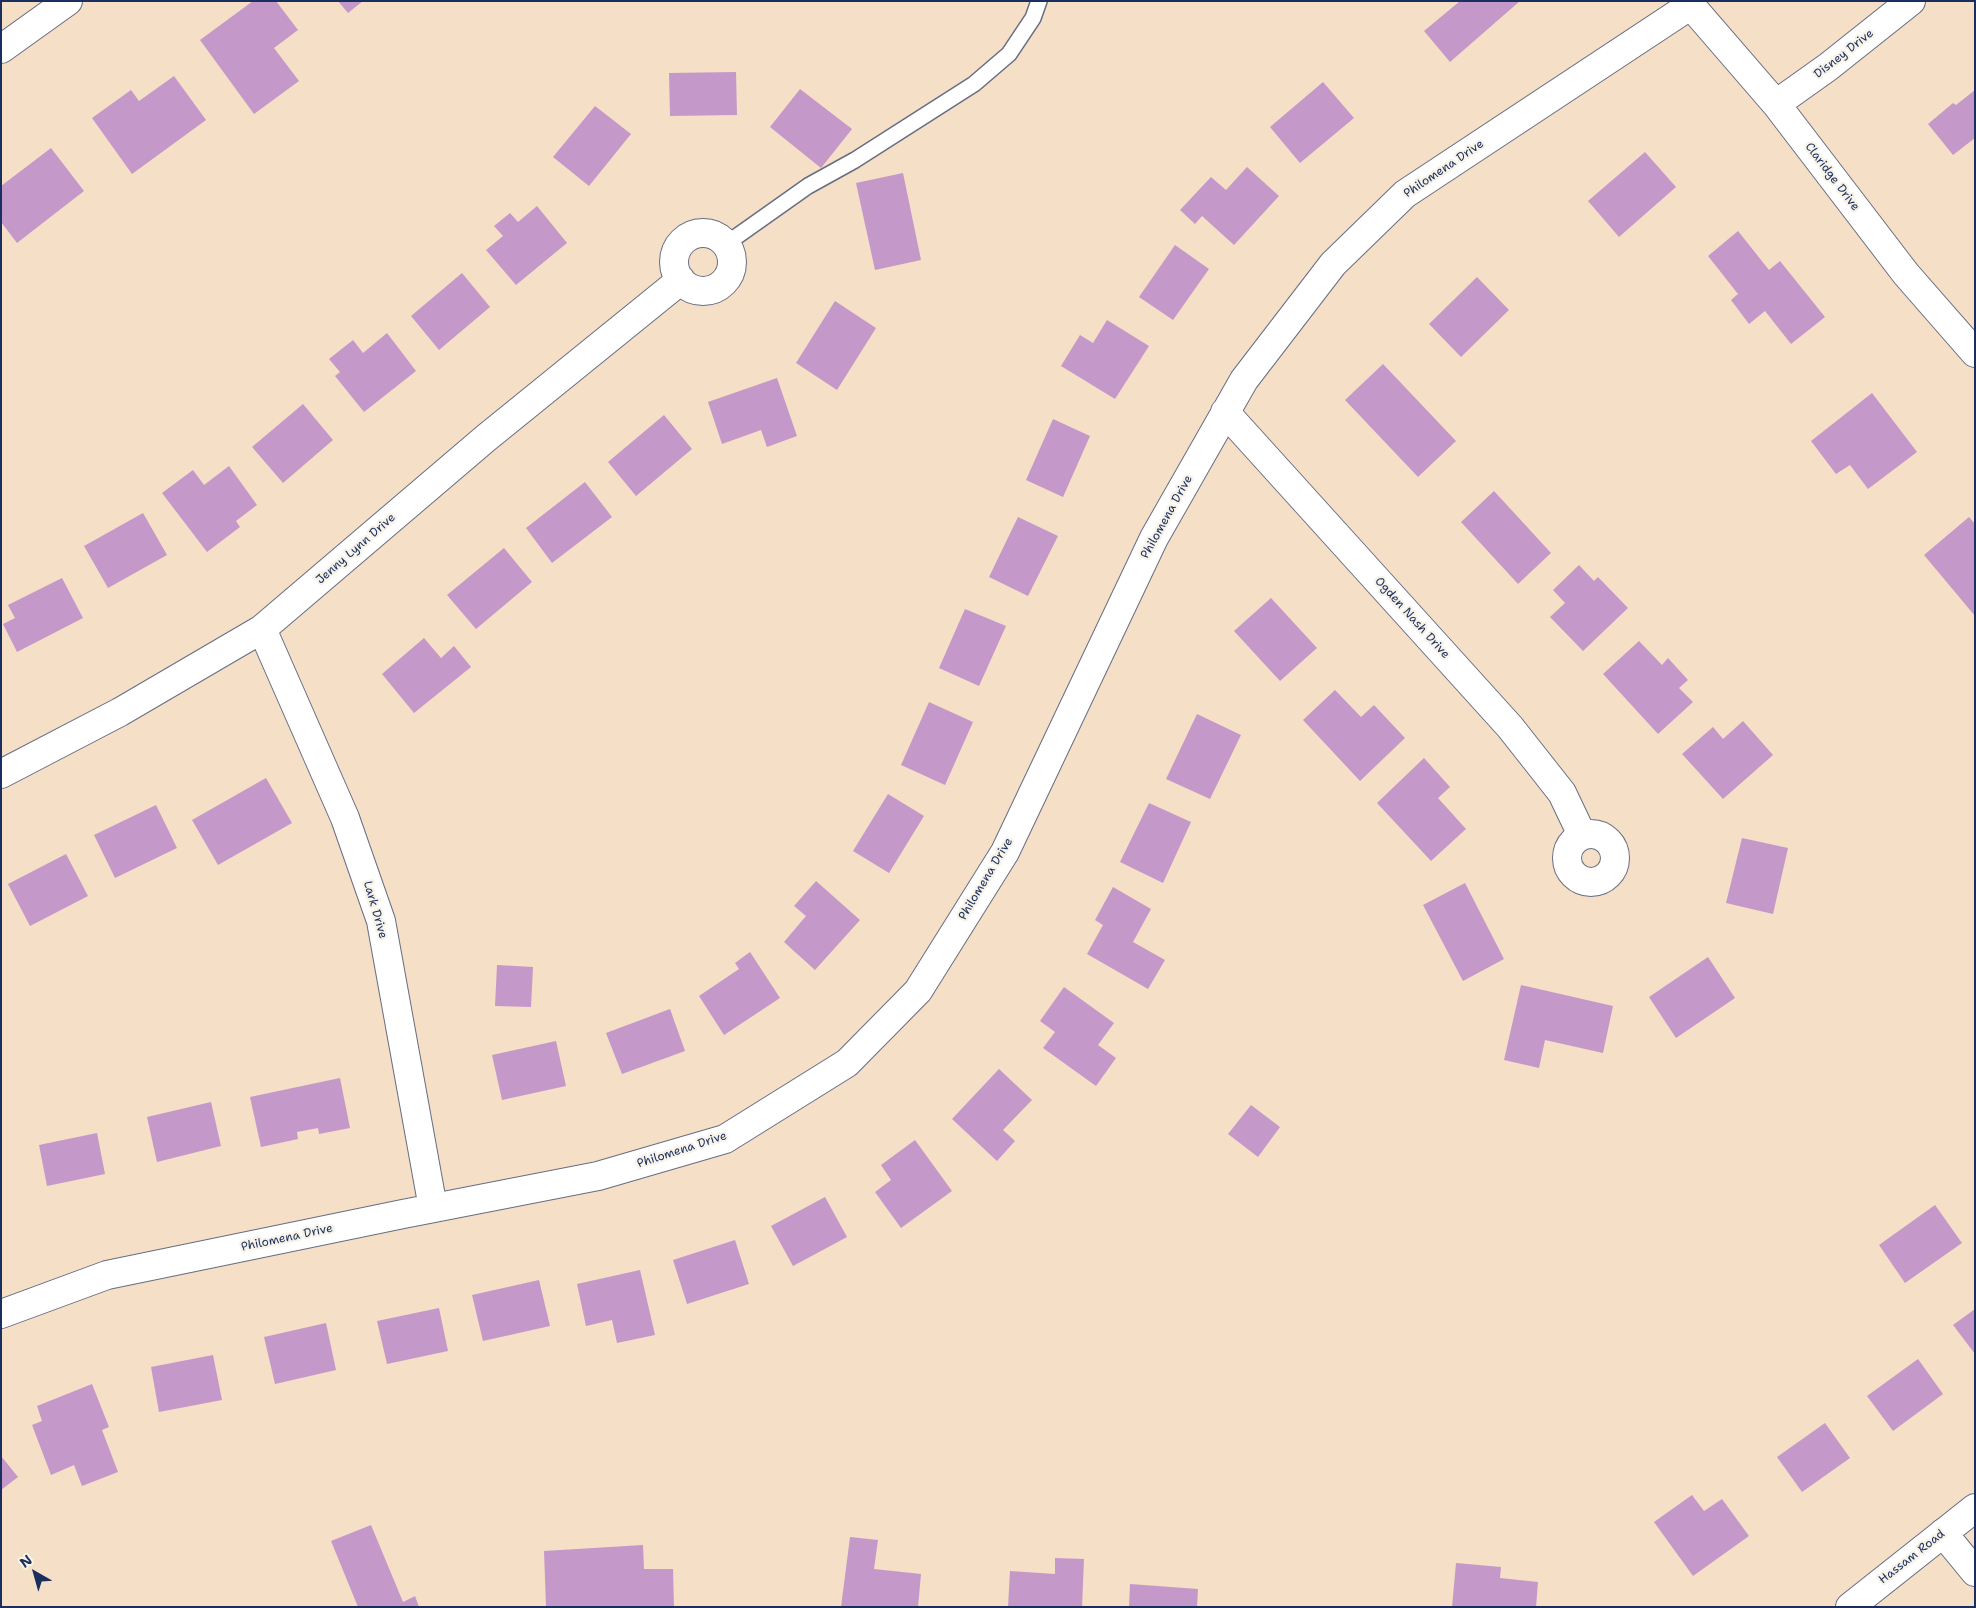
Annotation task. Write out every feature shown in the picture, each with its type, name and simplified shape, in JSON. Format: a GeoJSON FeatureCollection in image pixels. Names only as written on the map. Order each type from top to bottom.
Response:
{"type":"FeatureCollection","features":[{"type":"Feature","properties":{"kind":"street"},"geometry":{"type":"LineString","coordinates":[[1,49],[68,1]]}},
{"type":"Feature","properties":{"kind":"street","name":"Disney Drive"},"geometry":{"type":"LineString","coordinates":[[1776,104],[1828,67],[1911,1]]}},
{"type":"Feature","properties":{"kind":"street","name":"Claridge Drive"},"geometry":{"type":"LineString","coordinates":[[1689,3],[1776,104],[1906,274],[1975,353]]}},
{"type":"Feature","properties":{"kind":"street","name":"Philomena Drive"},"geometry":{"type":"LineString","coordinates":[[1,1314],[107,1275],[598,1176],[725,1139],[847,1062],[918,991],[1005,852],[1154,538],[1244,380],[1334,264],[1405,194],[1689,3]]}},
{"type":"Feature","properties":{"kind":"street"},"geometry":{"type":"LineString","coordinates":[[707,234],[717,237],[726,244],[731,254],[732,266],[729,276],[722,285],[711,290],[700,291],[689,288],[681,280],[675,271],[674,260],[678,248],[685,240],[695,235],[707,234]]}},
{"type":"Feature","properties":{"kind":"street","name":"Jenny Lynn Drive"},"geometry":{"type":"LineString","coordinates":[[1,774],[120,712],[262,629],[486,438],[681,280]]}},
{"type":"Feature","properties":{"kind":"street","name":"Ogden Nash Drive"},"geometry":{"type":"LineString","coordinates":[[1226,412],[1510,727],[1562,793],[1582,835]]}},
{"type":"Feature","properties":{"kind":"street","name":"Lark Drive"},"geometry":{"type":"LineString","coordinates":[[262,629],[345,818],[380,922],[433,1208]]}},
{"type":"Feature","properties":{"kind":"street","name":"Hassam Road"},"geometry":{"type":"LineString","coordinates":[[1850,1607],[1975,1508]]}},
{"type":"Feature","properties":{"kind":"street"},"geometry":{"type":"LineString","coordinates":[[1943,1533],[1975,1572]]}},
{"type":"Feature","properties":{"kind":"lane"},"geometry":{"type":"LineString","coordinates":[[726,244],[808,186],[856,160],[974,84],[1010,54],[1033,18],[1038,1]]}},
{"type":"Feature","properties":{"kind":"building"},"geometry":{"type":"Polygon","coordinates":[[[253,1],[276,1],[298,30],[274,48],[299,81],[254,114],[200,40],[253,1]]]}},
{"type":"Feature","properties":{"kind":"building"},"geometry":{"type":"Polygon","coordinates":[[[338,1],[363,1],[348,13],[338,1]]]}},
{"type":"Feature","properties":{"kind":"building"},"geometry":{"type":"Polygon","coordinates":[[[1460,1],[1520,1],[1450,62],[1424,31],[1460,1]]]}},
{"type":"Feature","properties":{"kind":"building"},"geometry":{"type":"Polygon","coordinates":[[[736,72],[737,115],[670,116],[669,73],[736,72]]]}},
{"type":"Feature","properties":{"kind":"building"},"geometry":{"type":"Polygon","coordinates":[[[174,76],[206,120],[132,174],[92,118],[131,90],[139,101],[174,76]]]}},
{"type":"Feature","properties":{"kind":"building"},"geometry":{"type":"Polygon","coordinates":[[[1323,82],[1354,118],[1300,163],[1270,127],[1323,82]]]}},
{"type":"Feature","properties":{"kind":"building"},"geometry":{"type":"Polygon","coordinates":[[[800,89],[852,129],[821,168],[770,127],[800,89]]]}},
{"type":"Feature","properties":{"kind":"building"},"geometry":{"type":"Polygon","coordinates":[[[1975,90],[1975,138],[1953,155],[1928,124],[1953,103],[1956,105],[1975,90]]]}},
{"type":"Feature","properties":{"kind":"building"},"geometry":{"type":"Polygon","coordinates":[[[595,106],[631,134],[589,186],[553,157],[595,106]]]}},
{"type":"Feature","properties":{"kind":"building"},"geometry":{"type":"Polygon","coordinates":[[[51,148],[84,191],[17,243],[1,222],[1,186],[51,148]]]}},
{"type":"Feature","properties":{"kind":"building"},"geometry":{"type":"Polygon","coordinates":[[[1645,152],[1676,187],[1619,237],[1588,201],[1645,152]]]}},
{"type":"Feature","properties":{"kind":"building"},"geometry":{"type":"Polygon","coordinates":[[[1247,167],[1279,196],[1234,245],[1202,216],[1195,224],[1180,210],[1211,177],[1226,190],[1247,167]]]}},
{"type":"Feature","properties":{"kind":"building"},"geometry":{"type":"Polygon","coordinates":[[[903,173],[921,260],[875,270],[856,183],[903,173]]]}},
{"type":"Feature","properties":{"kind":"building"},"geometry":{"type":"Polygon","coordinates":[[[537,206],[567,243],[516,285],[486,250],[503,236],[494,226],[510,213],[518,222],[537,206]]]}},
{"type":"Feature","properties":{"kind":"building"},"geometry":{"type":"Polygon","coordinates":[[[1738,231],[1769,270],[1780,261],[1825,317],[1791,344],[1765,311],[1749,324],[1731,300],[1738,294],[1708,256],[1738,231]]]}},
{"type":"Feature","properties":{"kind":"building"},"geometry":{"type":"Polygon","coordinates":[[[1175,245],[1209,269],[1173,320],[1139,297],[1175,245]]]}},
{"type":"Feature","properties":{"kind":"building"},"geometry":{"type":"Polygon","coordinates":[[[462,273],[490,307],[439,350],[411,316],[462,273]]]}},
{"type":"Feature","properties":{"kind":"building"},"geometry":{"type":"Polygon","coordinates":[[[1477,277],[1509,310],[1461,357],[1429,324],[1477,277]]]}},
{"type":"Feature","properties":{"kind":"building"},"geometry":{"type":"Polygon","coordinates":[[[835,301],[876,328],[837,390],[796,363],[835,301]]]}},
{"type":"Feature","properties":{"kind":"building"},"geometry":{"type":"Polygon","coordinates":[[[1107,320],[1149,346],[1115,399],[1061,366],[1080,335],[1093,343],[1107,320]]]}},
{"type":"Feature","properties":{"kind":"building"},"geometry":{"type":"Polygon","coordinates":[[[387,333],[416,371],[364,412],[335,376],[340,372],[329,359],[353,340],[363,353],[387,333]]]}},
{"type":"Feature","properties":{"kind":"building"},"geometry":{"type":"Polygon","coordinates":[[[1383,364],[1456,441],[1418,477],[1345,400],[1383,364]]]}},
{"type":"Feature","properties":{"kind":"building"},"geometry":{"type":"Polygon","coordinates":[[[777,378],[797,436],[767,447],[761,430],[722,444],[708,402],[777,378]]]}},
{"type":"Feature","properties":{"kind":"building"},"geometry":{"type":"Polygon","coordinates":[[[1872,393],[1917,452],[1868,489],[1850,465],[1836,474],[1811,441],[1872,393]]]}},
{"type":"Feature","properties":{"kind":"building"},"geometry":{"type":"Polygon","coordinates":[[[303,404],[333,440],[283,483],[252,447],[303,404]]]}},
{"type":"Feature","properties":{"kind":"building"},"geometry":{"type":"Polygon","coordinates":[[[664,415],[692,449],[636,496],[608,462],[664,415]]]}},
{"type":"Feature","properties":{"kind":"building"},"geometry":{"type":"Polygon","coordinates":[[[1053,419],[1090,436],[1063,497],[1026,480],[1053,419]]]}},
{"type":"Feature","properties":{"kind":"building"},"geometry":{"type":"Polygon","coordinates":[[[229,466],[257,505],[236,521],[240,527],[207,552],[162,493],[193,470],[204,485],[229,466]]]}},
{"type":"Feature","properties":{"kind":"building"},"geometry":{"type":"Polygon","coordinates":[[[585,482],[612,517],[552,563],[526,528],[585,482]]]}},
{"type":"Feature","properties":{"kind":"building"},"geometry":{"type":"Polygon","coordinates":[[[1494,491],[1551,553],[1518,584],[1461,522],[1494,491]]]}},
{"type":"Feature","properties":{"kind":"building"},"geometry":{"type":"Polygon","coordinates":[[[143,513],[167,555],[108,588],[84,546],[143,513]]]}},
{"type":"Feature","properties":{"kind":"building"},"geometry":{"type":"Polygon","coordinates":[[[1018,517],[1058,536],[1028,596],[989,577],[1018,517]]]}},
{"type":"Feature","properties":{"kind":"building"},"geometry":{"type":"Polygon","coordinates":[[[1969,517],[1975,524],[1975,616],[1924,555],[1969,517]]]}},
{"type":"Feature","properties":{"kind":"building"},"geometry":{"type":"Polygon","coordinates":[[[504,548],[532,582],[476,629],[447,595],[504,548]]]}},
{"type":"Feature","properties":{"kind":"building"},"geometry":{"type":"Polygon","coordinates":[[[1579,565],[1594,581],[1598,577],[1628,608],[1583,651],[1550,617],[1565,603],[1553,590],[1579,565]]]}},
{"type":"Feature","properties":{"kind":"building"},"geometry":{"type":"Polygon","coordinates":[[[62,578],[83,618],[17,652],[3,624],[15,618],[8,605],[62,578]]]}},
{"type":"Feature","properties":{"kind":"building"},"geometry":{"type":"Polygon","coordinates":[[[1271,598],[1317,648],[1280,681],[1234,631],[1271,598]]]}},
{"type":"Feature","properties":{"kind":"building"},"geometry":{"type":"Polygon","coordinates":[[[965,609],[1006,626],[979,686],[939,668],[965,609]]]}},
{"type":"Feature","properties":{"kind":"building"},"geometry":{"type":"Polygon","coordinates":[[[424,638],[441,658],[454,646],[471,667],[414,713],[382,674],[424,638]]]}},
{"type":"Feature","properties":{"kind":"building"},"geometry":{"type":"Polygon","coordinates":[[[1639,641],[1662,665],[1668,658],[1688,680],[1679,688],[1693,702],[1658,734],[1603,674],[1639,641]]]}},
{"type":"Feature","properties":{"kind":"building"},"geometry":{"type":"Polygon","coordinates":[[[1335,690],[1361,717],[1374,705],[1405,738],[1360,781],[1303,720],[1335,690]]]}},
{"type":"Feature","properties":{"kind":"building"},"geometry":{"type":"Polygon","coordinates":[[[929,702],[973,722],[945,785],[901,765],[929,702]]]}},
{"type":"Feature","properties":{"kind":"building"},"geometry":{"type":"Polygon","coordinates":[[[1197,714],[1241,735],[1210,799],[1166,779],[1197,714]]]}},
{"type":"Feature","properties":{"kind":"building"},"geometry":{"type":"Polygon","coordinates":[[[1743,721],[1773,755],[1723,799],[1682,754],[1713,727],[1723,739],[1743,721]]]}},
{"type":"Feature","properties":{"kind":"building"},"geometry":{"type":"Polygon","coordinates":[[[1424,758],[1450,787],[1438,798],[1466,829],[1431,861],[1377,803],[1424,758]]]}},
{"type":"Feature","properties":{"kind":"building"},"geometry":{"type":"Polygon","coordinates":[[[266,778],[292,823],[218,865],[192,820],[266,778]]]}},
{"type":"Feature","properties":{"kind":"building"},"geometry":{"type":"Polygon","coordinates":[[[888,794],[924,816],[889,873],[853,851],[888,794]]]}},
{"type":"Feature","properties":{"kind":"building"},"geometry":{"type":"Polygon","coordinates":[[[1149,803],[1191,822],[1163,883],[1120,862],[1149,803]]]}},
{"type":"Feature","properties":{"kind":"building"},"geometry":{"type":"Polygon","coordinates":[[[156,805],[177,848],[115,878],[94,835],[156,805]]]}},
{"type":"Feature","properties":{"kind":"building"},"geometry":{"type":"Polygon","coordinates":[[[1742,838],[1788,848],[1773,914],[1726,903],[1742,838]]]}},
{"type":"Feature","properties":{"kind":"building"},"geometry":{"type":"Polygon","coordinates":[[[66,854],[88,896],[30,926],[8,884],[66,854]]]}},
{"type":"Feature","properties":{"kind":"building"},"geometry":{"type":"Polygon","coordinates":[[[816,881],[860,920],[815,970],[784,942],[806,916],[794,906],[816,881]]]}},
{"type":"Feature","properties":{"kind":"building"},"geometry":{"type":"Polygon","coordinates":[[[1465,883],[1504,959],[1463,981],[1423,905],[1465,883]]]}},
{"type":"Feature","properties":{"kind":"building"},"geometry":{"type":"Polygon","coordinates":[[[1113,887],[1151,909],[1133,942],[1165,960],[1148,989],[1087,954],[1103,925],[1095,920],[1113,887]]]}},
{"type":"Feature","properties":{"kind":"building"},"geometry":{"type":"Polygon","coordinates":[[[750,952],[780,998],[724,1035],[699,996],[739,969],[735,963],[750,952]]]}},
{"type":"Feature","properties":{"kind":"building"},"geometry":{"type":"Polygon","coordinates":[[[1708,957],[1735,998],[1676,1038],[1649,997],[1708,957]]]}},
{"type":"Feature","properties":{"kind":"building"},"geometry":{"type":"Polygon","coordinates":[[[497,965],[533,967],[531,1007],[495,1006],[497,965]]]}},
{"type":"Feature","properties":{"kind":"building"},"geometry":{"type":"Polygon","coordinates":[[[1521,985],[1613,1006],[1603,1053],[1545,1040],[1539,1068],[1504,1060],[1521,985]]]}},
{"type":"Feature","properties":{"kind":"building"},"geometry":{"type":"Polygon","coordinates":[[[1064,987],[1114,1023],[1098,1045],[1116,1058],[1096,1086],[1043,1048],[1055,1032],[1040,1021],[1064,987]]]}},
{"type":"Feature","properties":{"kind":"building"},"geometry":{"type":"Polygon","coordinates":[[[670,1009],[685,1051],[622,1074],[606,1033],[670,1009]]]}},
{"type":"Feature","properties":{"kind":"building"},"geometry":{"type":"Polygon","coordinates":[[[556,1041],[566,1086],[502,1100],[492,1055],[556,1041]]]}},
{"type":"Feature","properties":{"kind":"building"},"geometry":{"type":"Polygon","coordinates":[[[999,1069],[1032,1100],[1003,1130],[1015,1141],[997,1161],[952,1119],[999,1069]]]}},
{"type":"Feature","properties":{"kind":"building"},"geometry":{"type":"Polygon","coordinates":[[[340,1078],[350,1128],[319,1134],[318,1128],[297,1132],[298,1139],[261,1147],[250,1097],[340,1078]]]}},
{"type":"Feature","properties":{"kind":"building"},"geometry":{"type":"Polygon","coordinates":[[[211,1102],[221,1146],[157,1162],[147,1117],[211,1102]]]}},
{"type":"Feature","properties":{"kind":"building"},"geometry":{"type":"Polygon","coordinates":[[[1251,1105],[1280,1127],[1258,1157],[1228,1134],[1251,1105]]]}},
{"type":"Feature","properties":{"kind":"building"},"geometry":{"type":"Polygon","coordinates":[[[97,1133],[105,1174],[47,1186],[39,1145],[97,1133]]]}},
{"type":"Feature","properties":{"kind":"building"},"geometry":{"type":"Polygon","coordinates":[[[915,1140],[952,1191],[901,1228],[875,1192],[891,1180],[881,1165],[915,1140]]]}},
{"type":"Feature","properties":{"kind":"building"},"geometry":{"type":"Polygon","coordinates":[[[825,1197],[847,1237],[793,1266],[771,1226],[825,1197]]]}},
{"type":"Feature","properties":{"kind":"building"},"geometry":{"type":"Polygon","coordinates":[[[1935,1205],[1962,1243],[1905,1283],[1879,1245],[1935,1205]]]}},
{"type":"Feature","properties":{"kind":"building"},"geometry":{"type":"Polygon","coordinates":[[[735,1240],[749,1284],[687,1304],[673,1260],[735,1240]]]}},
{"type":"Feature","properties":{"kind":"building"},"geometry":{"type":"Polygon","coordinates":[[[640,1270],[655,1335],[617,1343],[612,1320],[586,1326],[577,1284],[640,1270]]]}},
{"type":"Feature","properties":{"kind":"building"},"geometry":{"type":"Polygon","coordinates":[[[539,1280],[550,1326],[483,1341],[472,1295],[539,1280]]]}},
{"type":"Feature","properties":{"kind":"building"},"geometry":{"type":"Polygon","coordinates":[[[439,1308],[448,1351],[387,1364],[377,1321],[439,1308]]]}},
{"type":"Feature","properties":{"kind":"building"},"geometry":{"type":"Polygon","coordinates":[[[1975,1309],[1975,1354],[1953,1325],[1975,1309]]]}},
{"type":"Feature","properties":{"kind":"building"},"geometry":{"type":"Polygon","coordinates":[[[326,1323],[336,1370],[275,1384],[264,1337],[326,1323]]]}},
{"type":"Feature","properties":{"kind":"building"},"geometry":{"type":"Polygon","coordinates":[[[213,1355],[222,1400],[159,1412],[151,1367],[213,1355]]]}},
{"type":"Feature","properties":{"kind":"building"},"geometry":{"type":"Polygon","coordinates":[[[1918,1359],[1943,1394],[1893,1431],[1867,1396],[1918,1359]]]}},
{"type":"Feature","properties":{"kind":"building"},"geometry":{"type":"Polygon","coordinates":[[[92,1384],[109,1427],[102,1430],[118,1472],[82,1486],[74,1465],[51,1475],[32,1425],[42,1421],[37,1406],[92,1384]]]}},
{"type":"Feature","properties":{"kind":"building"},"geometry":{"type":"Polygon","coordinates":[[[1825,1423],[1850,1458],[1802,1492],[1777,1457],[1825,1423]]]}},
{"type":"Feature","properties":{"kind":"building"},"geometry":{"type":"Polygon","coordinates":[[[1,1456],[18,1477],[1,1490],[1,1456]]]}},
{"type":"Feature","properties":{"kind":"building"},"geometry":{"type":"Polygon","coordinates":[[[1692,1495],[1704,1511],[1722,1499],[1749,1536],[1693,1576],[1654,1522],[1692,1495]]]}},
{"type":"Feature","properties":{"kind":"building"},"geometry":{"type":"Polygon","coordinates":[[[371,1525],[403,1602],[415,1596],[419,1607],[358,1607],[331,1541],[371,1525]]]}},
{"type":"Feature","properties":{"kind":"building"},"geometry":{"type":"Polygon","coordinates":[[[850,1537],[878,1540],[874,1569],[921,1574],[918,1607],[841,1607],[850,1537]]]}},
{"type":"Feature","properties":{"kind":"building"},"geometry":{"type":"Polygon","coordinates":[[[643,1545],[644,1569],[673,1569],[674,1607],[546,1607],[544,1551],[643,1545]]]}},
{"type":"Feature","properties":{"kind":"building"},"geometry":{"type":"Polygon","coordinates":[[[1055,1558],[1084,1559],[1082,1607],[1008,1607],[1010,1571],[1055,1574],[1055,1558]]]}},
{"type":"Feature","properties":{"kind":"building"},"geometry":{"type":"Polygon","coordinates":[[[1456,1563],[1501,1567],[1500,1578],[1538,1582],[1536,1607],[1452,1607],[1456,1563]]]}},
{"type":"Feature","properties":{"kind":"building"},"geometry":{"type":"Polygon","coordinates":[[[1130,1584],[1198,1589],[1197,1607],[1129,1607],[1130,1584]]]}}]}
